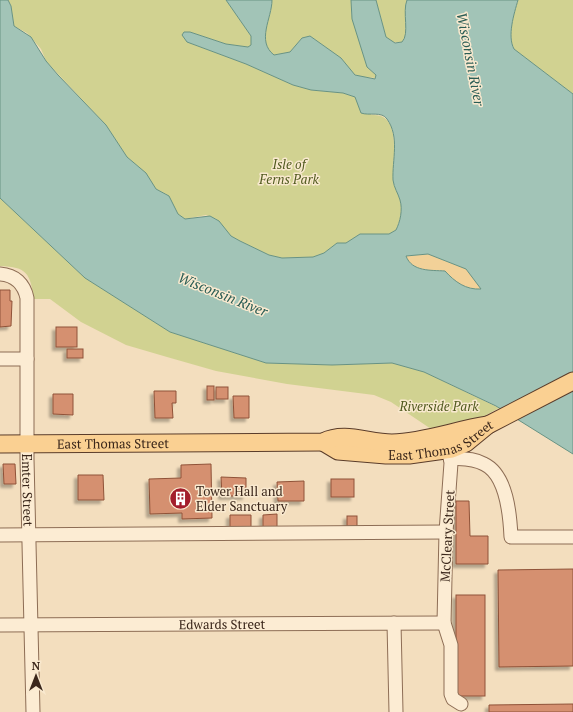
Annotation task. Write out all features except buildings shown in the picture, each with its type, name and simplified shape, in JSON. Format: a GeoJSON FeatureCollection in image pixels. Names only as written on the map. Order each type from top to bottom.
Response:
{"type":"FeatureCollection","features":[{"type":"Feature","properties":{"kind":"main road"},"geometry":{"type":"LineString","coordinates":[[488,425],[573,381]]}},
{"type":"Feature","properties":{"kind":"main road","name":"East Thomas Street"},"geometry":{"type":"LineString","coordinates":[[323,442],[338,450],[386,455],[450,454],[488,425]]}},
{"type":"Feature","properties":{"kind":"main road","name":"East Thomas Street"},"geometry":{"type":"LineString","coordinates":[[0,444],[323,442],[342,436],[376,442],[418,441],[488,425]]}},
{"type":"Feature","properties":{"kind":"street","name":"Emter Street"},"geometry":{"type":"LineString","coordinates":[[4,274],[17,280],[25,291],[33,712]]}},
{"type":"Feature","properties":{"kind":"street"},"geometry":{"type":"LineString","coordinates":[[0,359],[27,359]]}},
{"type":"Feature","properties":{"kind":"street"},"geometry":{"type":"LineString","coordinates":[[450,454],[484,464],[491,469],[500,483],[507,499],[511,537],[573,538]]}},
{"type":"Feature","properties":{"kind":"street","name":"McCleary Street"},"geometry":{"type":"LineString","coordinates":[[450,454],[446,532],[444,623],[450,641],[451,694],[453,699],[461,704]]}},
{"type":"Feature","properties":{"kind":"street"},"geometry":{"type":"LineString","coordinates":[[0,535],[446,532]]}},
{"type":"Feature","properties":{"kind":"street"},"geometry":{"type":"LineString","coordinates":[[394,623],[396,712]]}},
{"type":"Feature","properties":{"kind":"street","name":"Edwards Street"},"geometry":{"type":"LineString","coordinates":[[0,625],[444,623]]}},
{"type":"Feature","properties":{"kind":"green space","name":"Isle of Ferns Park"},"geometry":{"type":"Polygon","coordinates":[[[8,0],[226,0],[251,36],[251,45],[248,47],[226,44],[190,32],[184,32],[192,44],[246,64],[293,85],[311,90],[343,93],[355,97],[357,101],[372,115],[382,116],[388,122],[392,129],[394,139],[393,180],[400,200],[401,208],[400,220],[396,230],[389,234],[360,234],[346,243],[337,243],[324,253],[313,257],[282,258],[269,255],[231,236],[216,219],[206,215],[185,219],[178,214],[166,194],[156,189],[140,168],[127,157],[106,125],[46,61],[41,49],[27,33],[14,26],[11,6],[8,0]]]}},
{"type":"Feature","properties":{"kind":"green space"},"geometry":{"type":"Polygon","coordinates":[[[272,0],[351,0],[351,13],[367,67],[376,75],[377,78],[361,77],[354,74],[341,58],[310,36],[302,38],[290,52],[274,55],[266,43],[265,36],[272,0]]]}},
{"type":"Feature","properties":{"kind":"green space"},"geometry":{"type":"Polygon","coordinates":[[[376,0],[407,0],[405,10],[406,28],[402,42],[392,42],[386,37],[376,0]]]}},
{"type":"Feature","properties":{"kind":"green space"},"geometry":{"type":"Polygon","coordinates":[[[518,0],[573,0],[573,94],[514,49],[511,31],[518,0]]]}},
{"type":"Feature","properties":{"kind":"green space","name":"Riverside Park"},"geometry":{"type":"Polygon","coordinates":[[[0,198],[85,278],[170,332],[266,363],[332,365],[392,363],[424,372],[499,408],[477,420],[437,433],[391,402],[374,395],[287,384],[216,371],[126,345],[81,322],[50,299],[34,299],[31,283],[26,273],[16,268],[0,266],[0,198]]]}},
{"type":"Feature","properties":{"kind":"sand"},"geometry":{"type":"Polygon","coordinates":[[[428,254],[466,269],[481,289],[466,287],[453,279],[445,271],[417,268],[406,256],[428,254]]]}},
{"type":"Feature","properties":{"kind":"water","name":"Wisconsin River"},"geometry":{"type":"Polygon","coordinates":[[[0,0],[8,0],[11,6],[14,26],[31,37],[46,61],[106,125],[127,157],[146,173],[156,189],[169,196],[178,214],[185,219],[210,216],[219,221],[231,236],[269,255],[282,258],[313,257],[324,253],[337,243],[346,243],[360,234],[389,234],[396,230],[400,220],[401,208],[400,200],[393,180],[394,141],[391,126],[387,119],[382,115],[361,113],[355,97],[343,93],[311,90],[293,85],[246,64],[187,42],[182,35],[184,32],[190,32],[226,44],[248,47],[251,45],[251,36],[226,0],[272,0],[265,36],[266,43],[274,55],[290,52],[302,38],[310,36],[341,58],[355,75],[375,79],[376,75],[367,67],[352,19],[351,0],[376,0],[386,37],[395,43],[402,42],[404,38],[406,28],[405,10],[407,0],[518,0],[511,31],[514,49],[573,94],[573,454],[496,406],[424,372],[392,363],[332,365],[266,363],[170,332],[85,278],[0,198],[0,0]],[[428,254],[406,256],[417,268],[445,271],[453,279],[466,287],[481,289],[466,269],[428,254]]]}},
{"type":"Feature","properties":{"kind":"place","name":"Tower Hall and Elder Sanctuary"},"geometry":{"type":"Point","coordinates":[181,498]}}]}
